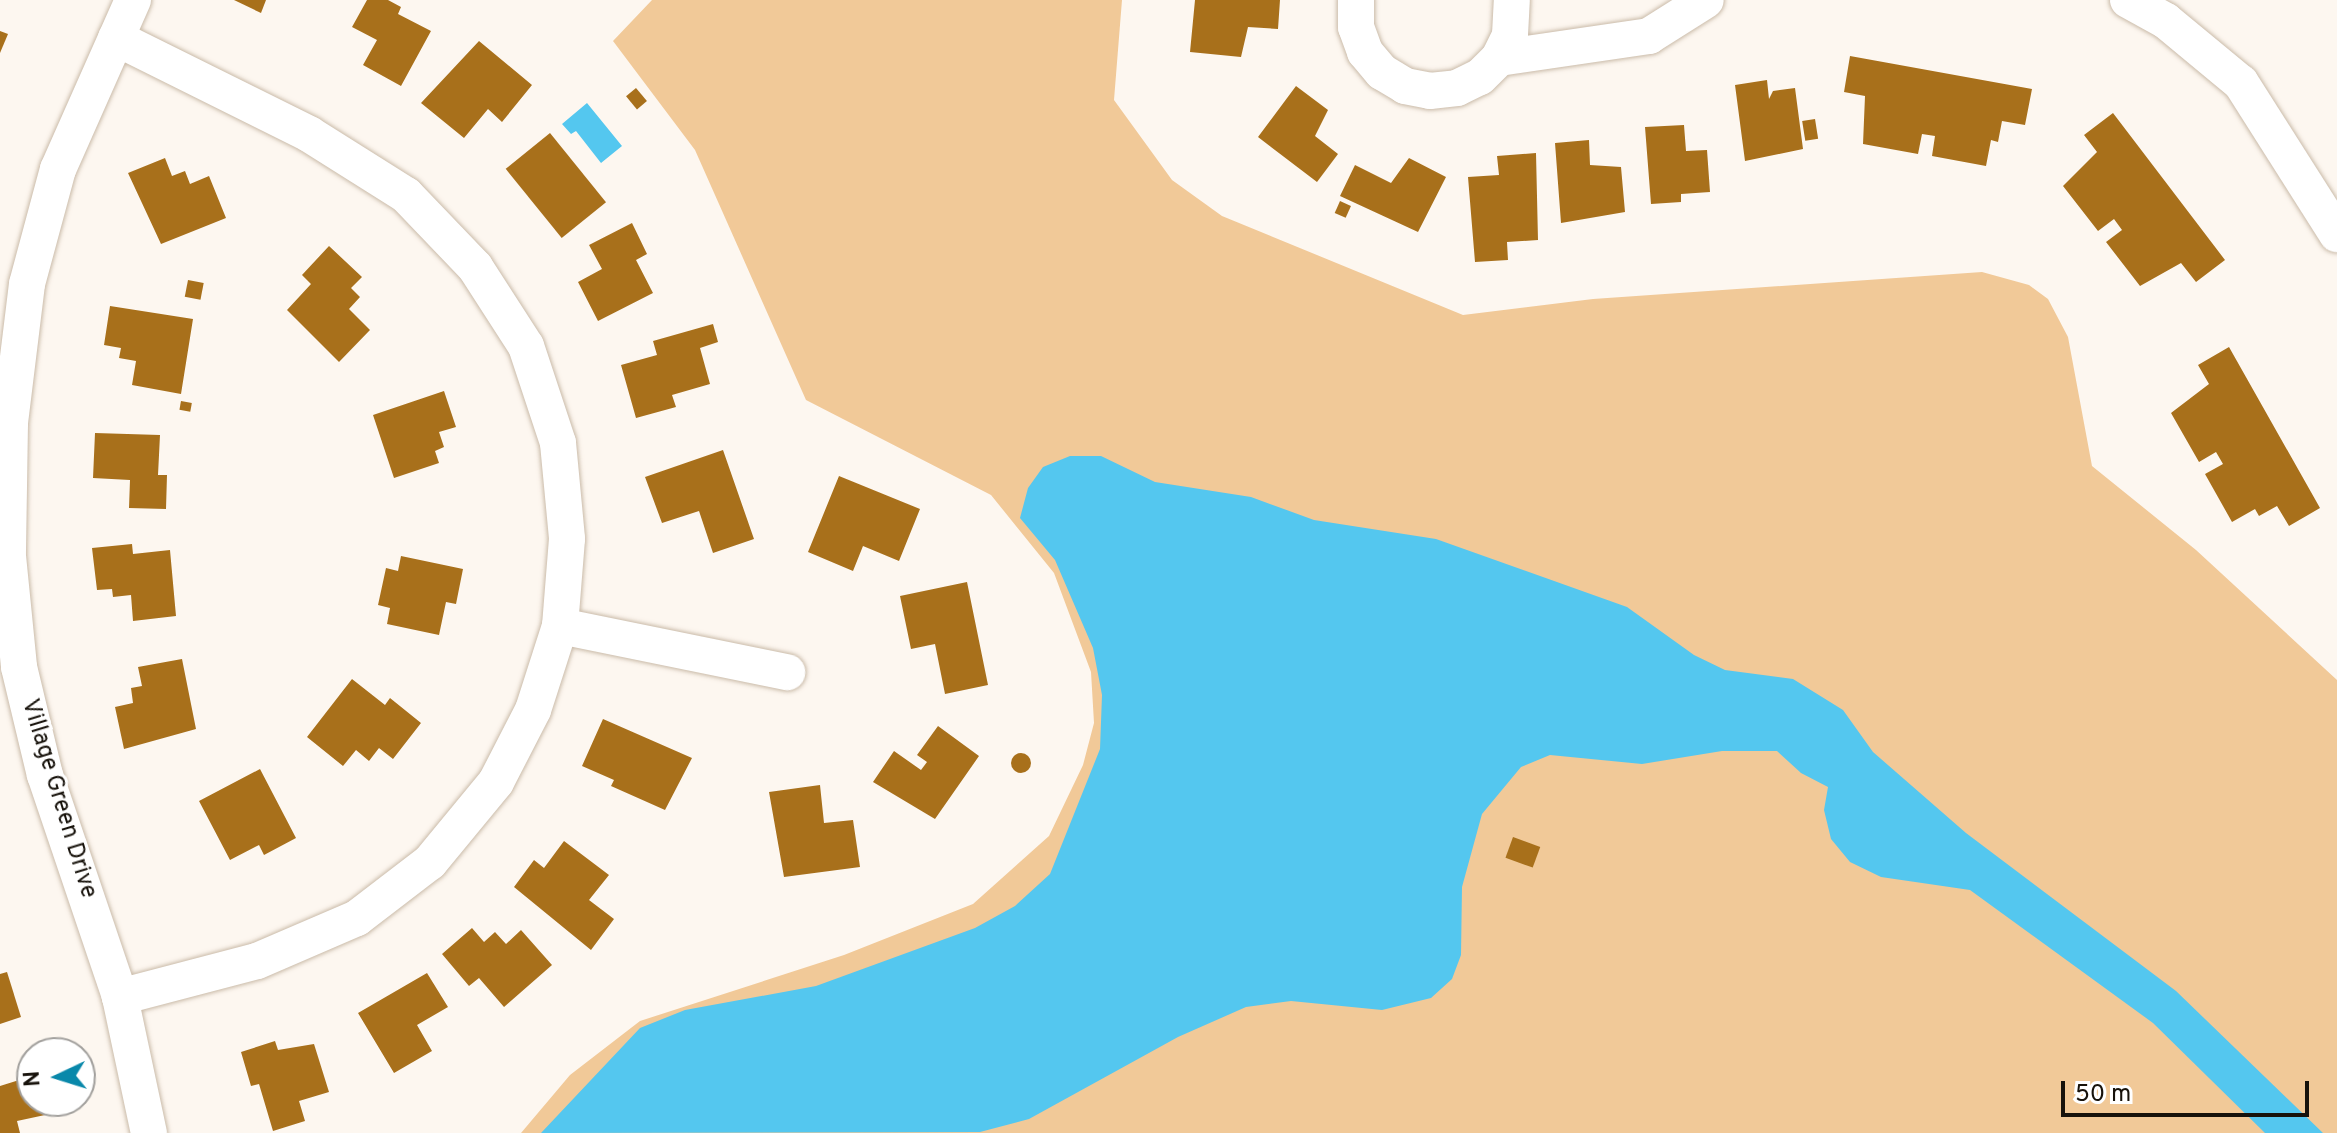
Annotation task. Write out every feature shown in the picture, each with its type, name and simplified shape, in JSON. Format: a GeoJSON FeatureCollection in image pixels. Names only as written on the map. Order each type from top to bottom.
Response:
{"type":"FeatureCollection","features":[{"type":"Feature","properties":{"kind":"street","name":"Village Green Drive"},"geometry":{"type":"LineString","coordinates":[[133,0],[58,169],[27,284],[10,423],[8,556],[19,667],[45,775],[120,997],[149,1133]]}},
{"type":"Feature","properties":{"kind":"street"},"geometry":{"type":"LineString","coordinates":[[1356,0],[1356,27],[1365,52],[1382,72],[1405,86],[1430,91],[1457,88],[1480,77],[1499,58],[1510,35],[1512,0]]}},
{"type":"Feature","properties":{"kind":"street"},"geometry":{"type":"LineString","coordinates":[[1499,58],[1649,36],[1706,0]]}},
{"type":"Feature","properties":{"kind":"street"},"geometry":{"type":"LineString","coordinates":[[2128,0],[2166,21],[2241,83],[2337,234]]}},
{"type":"Feature","properties":{"kind":"street"},"geometry":{"type":"LineString","coordinates":[[116,38],[309,134],[406,195],[475,267],[526,346],[558,443],[567,539],[560,626],[533,710],[496,782],[430,862],[357,918],[257,961],[120,997]]}},
{"type":"Feature","properties":{"kind":"street"},"geometry":{"type":"LineString","coordinates":[[560,626],[787,672]]}},
{"type":"Feature","properties":{"kind":"shaded area"},"geometry":{"type":"Polygon","coordinates":[[[652,0],[1122,0],[1114,100],[1172,180],[1222,216],[1463,315],[1593,299],[1982,272],[2029,285],[2048,299],[2068,337],[2092,466],[2196,550],[2337,680],[2337,1133],[521,1133],[570,1075],[640,1021],[844,955],[973,904],[1049,836],[1083,765],[1094,723],[1091,672],[1054,573],[991,495],[806,400],[695,150],[613,41],[652,0]]]}},
{"type":"Feature","properties":{"kind":"water"},"geometry":{"type":"Polygon","coordinates":[[[587,103],[622,146],[601,163],[576,131],[571,134],[562,124],[587,103]]]}},
{"type":"Feature","properties":{"kind":"water"},"geometry":{"type":"Polygon","coordinates":[[[1070,456],[1101,456],[1155,482],[1251,497],[1314,520],[1436,539],[1627,607],[1694,655],[1725,670],[1793,679],[1843,710],[1873,752],[1966,833],[2176,991],[2323,1133],[2265,1133],[2153,1023],[1970,890],[1881,877],[1850,862],[1831,839],[1824,810],[1828,787],[1801,773],[1777,751],[1722,751],[1642,764],[1550,755],[1521,767],[1482,814],[1462,887],[1461,955],[1452,979],[1431,998],[1382,1010],[1291,1001],[1246,1007],[1178,1037],[1029,1119],[980,1132],[541,1133],[640,1028],[685,1010],[816,986],[975,928],[1015,906],[1050,874],[1100,749],[1102,695],[1093,648],[1055,560],[1020,518],[1028,488],[1043,467],[1070,456]]]}},
{"type":"Feature","properties":{"kind":"building"},"geometry":{"type":"Polygon","coordinates":[[[234,0],[266,0],[261,13],[234,0]]]}},
{"type":"Feature","properties":{"kind":"building"},"geometry":{"type":"Polygon","coordinates":[[[367,0],[388,0],[401,7],[398,14],[431,31],[401,86],[363,65],[377,40],[352,27],[367,0]]]}},
{"type":"Feature","properties":{"kind":"building"},"geometry":{"type":"Polygon","coordinates":[[[1195,0],[1280,0],[1278,29],[1248,27],[1241,57],[1190,52],[1195,0]]]}},
{"type":"Feature","properties":{"kind":"building"},"geometry":{"type":"Polygon","coordinates":[[[0,31],[8,34],[0,53],[0,31]]]}},
{"type":"Feature","properties":{"kind":"building"},"geometry":{"type":"Polygon","coordinates":[[[479,41],[532,85],[502,122],[488,109],[464,138],[421,103],[479,41]]]}},
{"type":"Feature","properties":{"kind":"building"},"geometry":{"type":"Polygon","coordinates":[[[1850,56],[2032,89],[2025,125],[2002,121],[1998,142],[1991,140],[1986,166],[1932,156],[1935,136],[1922,134],[1918,154],[1863,144],[1865,96],[1844,92],[1850,56]]]}},
{"type":"Feature","properties":{"kind":"building"},"geometry":{"type":"Polygon","coordinates":[[[1767,80],[1769,99],[1773,91],[1795,88],[1803,149],[1745,161],[1735,85],[1767,80]]]}},
{"type":"Feature","properties":{"kind":"building"},"geometry":{"type":"Polygon","coordinates":[[[1296,86],[1328,110],[1315,136],[1338,154],[1317,182],[1258,137],[1296,86]]]}},
{"type":"Feature","properties":{"kind":"building"},"geometry":{"type":"Polygon","coordinates":[[[636,88],[647,101],[637,109],[626,96],[636,88]]]}},
{"type":"Feature","properties":{"kind":"building"},"geometry":{"type":"Polygon","coordinates":[[[2113,113],[2225,260],[2196,282],[2181,263],[2140,286],[2106,242],[2122,230],[2114,219],[2098,231],[2063,186],[2097,152],[2084,135],[2113,113]]]}},
{"type":"Feature","properties":{"kind":"building"},"geometry":{"type":"Polygon","coordinates":[[[1815,119],[1818,139],[1805,141],[1802,121],[1815,119]]]}},
{"type":"Feature","properties":{"kind":"building"},"geometry":{"type":"Polygon","coordinates":[[[1684,125],[1686,151],[1707,150],[1710,192],[1681,194],[1681,202],[1651,204],[1645,127],[1684,125]]]}},
{"type":"Feature","properties":{"kind":"building"},"geometry":{"type":"Polygon","coordinates":[[[550,133],[606,202],[562,238],[506,169],[550,133]]]}},
{"type":"Feature","properties":{"kind":"building"},"geometry":{"type":"Polygon","coordinates":[[[1589,140],[1590,165],[1621,167],[1625,212],[1561,223],[1555,143],[1589,140]]]}},
{"type":"Feature","properties":{"kind":"building"},"geometry":{"type":"Polygon","coordinates":[[[1536,153],[1538,240],[1507,242],[1508,260],[1475,262],[1468,177],[1499,175],[1497,156],[1536,153]]]}},
{"type":"Feature","properties":{"kind":"building"},"geometry":{"type":"Polygon","coordinates":[[[165,158],[172,176],[185,171],[190,184],[209,176],[226,218],[161,244],[128,173],[165,158]]]}},
{"type":"Feature","properties":{"kind":"building"},"geometry":{"type":"Polygon","coordinates":[[[1409,158],[1446,177],[1418,232],[1340,196],[1355,165],[1391,183],[1409,158]]]}},
{"type":"Feature","properties":{"kind":"building"},"geometry":{"type":"Polygon","coordinates":[[[1340,201],[1351,206],[1346,218],[1335,213],[1340,201]]]}},
{"type":"Feature","properties":{"kind":"building"},"geometry":{"type":"Polygon","coordinates":[[[632,223],[647,254],[636,260],[653,293],[598,321],[578,282],[602,269],[589,245],[632,223]]]}},
{"type":"Feature","properties":{"kind":"building"},"geometry":{"type":"Polygon","coordinates":[[[329,246],[362,277],[351,288],[360,297],[349,309],[370,330],[339,362],[287,310],[311,284],[302,275],[329,246]]]}},
{"type":"Feature","properties":{"kind":"building"},"geometry":{"type":"Polygon","coordinates":[[[188,280],[204,283],[200,300],[185,297],[188,280]]]}},
{"type":"Feature","properties":{"kind":"building"},"geometry":{"type":"Polygon","coordinates":[[[110,306],[193,319],[181,394],[132,385],[136,361],[119,358],[121,348],[104,345],[110,306]]]}},
{"type":"Feature","properties":{"kind":"building"},"geometry":{"type":"Polygon","coordinates":[[[713,324],[718,342],[700,348],[710,384],[672,395],[676,407],[636,418],[621,365],[657,355],[653,341],[713,324]]]}},
{"type":"Feature","properties":{"kind":"building"},"geometry":{"type":"Polygon","coordinates":[[[2229,347],[2320,508],[2289,526],[2277,506],[2259,516],[2255,509],[2232,522],[2205,474],[2223,464],[2216,452],[2199,462],[2171,413],[2209,384],[2198,365],[2229,347]]]}},
{"type":"Feature","properties":{"kind":"building"},"geometry":{"type":"Polygon","coordinates":[[[444,391],[456,427],[439,432],[444,447],[435,451],[439,463],[394,478],[373,415],[444,391]]]}},
{"type":"Feature","properties":{"kind":"building"},"geometry":{"type":"Polygon","coordinates":[[[181,401],[192,403],[190,412],[179,410],[181,401]]]}},
{"type":"Feature","properties":{"kind":"building"},"geometry":{"type":"Polygon","coordinates":[[[95,433],[160,435],[158,475],[167,475],[166,509],[129,508],[130,480],[93,478],[95,433]]]}},
{"type":"Feature","properties":{"kind":"building"},"geometry":{"type":"Polygon","coordinates":[[[723,450],[754,539],[713,553],[699,511],[662,523],[645,477],[723,450]]]}},
{"type":"Feature","properties":{"kind":"building"},"geometry":{"type":"Polygon","coordinates":[[[839,476],[920,509],[899,561],[863,546],[853,571],[808,552],[839,476]]]}},
{"type":"Feature","properties":{"kind":"building"},"geometry":{"type":"Polygon","coordinates":[[[132,544],[133,554],[170,550],[176,616],[133,621],[131,595],[113,597],[112,589],[97,590],[92,548],[132,544]]]}},
{"type":"Feature","properties":{"kind":"building"},"geometry":{"type":"Polygon","coordinates":[[[401,556],[463,569],[456,604],[446,602],[439,635],[387,624],[390,608],[378,605],[386,568],[398,571],[401,556]]]}},
{"type":"Feature","properties":{"kind":"building"},"geometry":{"type":"Polygon","coordinates":[[[967,582],[988,685],[945,694],[935,644],[911,649],[900,596],[967,582]]]}},
{"type":"Feature","properties":{"kind":"building"},"geometry":{"type":"Polygon","coordinates":[[[182,659],[196,729],[124,749],[115,707],[133,703],[131,688],[142,686],[138,667],[182,659]]]}},
{"type":"Feature","properties":{"kind":"building"},"geometry":{"type":"Polygon","coordinates":[[[352,679],[385,705],[390,698],[421,723],[393,759],[379,748],[369,761],[356,750],[343,766],[307,737],[352,679]]]}},
{"type":"Feature","properties":{"kind":"building"},"geometry":{"type":"Polygon","coordinates":[[[603,719],[692,758],[665,810],[611,786],[614,780],[582,766],[603,719]]]}},
{"type":"Feature","properties":{"kind":"building"},"geometry":{"type":"Polygon","coordinates":[[[938,726],[979,756],[935,819],[873,782],[894,751],[921,770],[927,762],[917,755],[938,726]]]}},
{"type":"Feature","properties":{"kind":"building"},"geometry":{"type":"Polygon","coordinates":[[[1021,753],[1028,756],[1031,763],[1028,770],[1021,773],[1014,770],[1011,763],[1014,756],[1021,753]]]}},
{"type":"Feature","properties":{"kind":"building"},"geometry":{"type":"Polygon","coordinates":[[[260,769],[296,838],[264,855],[259,845],[230,860],[199,801],[260,769]]]}},
{"type":"Feature","properties":{"kind":"building"},"geometry":{"type":"Polygon","coordinates":[[[820,785],[824,823],[853,820],[860,867],[784,877],[769,792],[820,785]]]}},
{"type":"Feature","properties":{"kind":"building"},"geometry":{"type":"Polygon","coordinates":[[[1513,837],[1540,847],[1533,868],[1505,858],[1513,837]]]}},
{"type":"Feature","properties":{"kind":"building"},"geometry":{"type":"Polygon","coordinates":[[[564,841],[609,875],[589,900],[614,919],[591,950],[514,887],[534,860],[544,868],[564,841]]]}},
{"type":"Feature","properties":{"kind":"building"},"geometry":{"type":"Polygon","coordinates":[[[472,928],[484,942],[495,932],[506,944],[521,930],[552,965],[504,1007],[479,978],[469,986],[442,954],[472,928]]]}},
{"type":"Feature","properties":{"kind":"building"},"geometry":{"type":"Polygon","coordinates":[[[7,972],[21,1017],[0,1024],[0,974],[7,972]]]}},
{"type":"Feature","properties":{"kind":"building"},"geometry":{"type":"Polygon","coordinates":[[[427,973],[448,1007],[417,1025],[432,1051],[394,1073],[358,1013],[427,973]]]}},
{"type":"Feature","properties":{"kind":"building"},"geometry":{"type":"Polygon","coordinates":[[[275,1041],[278,1050],[314,1044],[329,1092],[299,1101],[305,1121],[273,1131],[259,1084],[251,1086],[241,1052],[275,1041]]]}},
{"type":"Feature","properties":{"kind":"building"},"geometry":{"type":"Polygon","coordinates":[[[16,1081],[16,1117],[36,1117],[17,1121],[20,1133],[0,1133],[0,1086],[16,1081]]]}}]}
